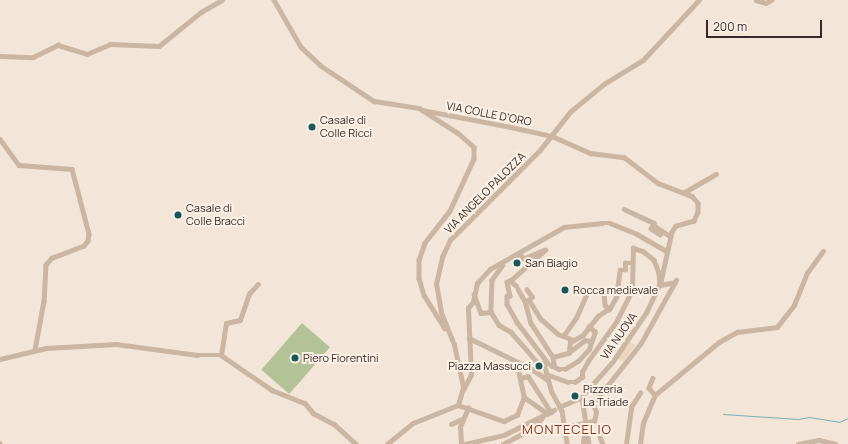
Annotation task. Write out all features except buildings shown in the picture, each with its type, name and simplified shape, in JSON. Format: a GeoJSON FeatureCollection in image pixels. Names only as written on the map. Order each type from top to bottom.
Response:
{"type":"FeatureCollection","features":[{"type":"Feature","properties":{"kind":"street"},"geometry":{"type":"LineString","coordinates":[[0,56],[33,57],[58,46],[87,54],[110,44],[160,46],[201,12],[222,0]]}},
{"type":"Feature","properties":{"kind":"street"},"geometry":{"type":"LineString","coordinates":[[274,0],[301,47],[325,69],[376,102],[409,105],[422,110],[464,138],[475,151],[474,160],[450,211],[425,244],[419,260],[419,278],[424,295],[438,320],[448,331]]}},
{"type":"Feature","properties":{"kind":"street","name":"VIA ANGELO PALOZZA"},"geometry":{"type":"LineString","coordinates":[[458,405],[463,390],[454,345],[437,298],[437,274],[442,256],[462,227],[495,198],[552,136],[570,112],[642,60],[700,0]]}},
{"type":"Feature","properties":{"kind":"street"},"geometry":{"type":"LineString","coordinates":[[756,0],[766,3],[771,0]]}},
{"type":"Feature","properties":{"kind":"street","name":"VIA COLLE D'ORO"},"geometry":{"type":"LineString","coordinates":[[422,110],[552,136],[588,152],[625,158],[658,183],[696,200],[698,212],[694,221],[676,226],[670,236]]}},
{"type":"Feature","properties":{"kind":"street"},"geometry":{"type":"LineString","coordinates":[[0,139],[19,165],[72,169],[89,234],[88,241],[84,246],[54,257],[47,263],[35,350]]}},
{"type":"Feature","properties":{"kind":"street"},"geometry":{"type":"LineString","coordinates":[[683,193],[716,174]]}},
{"type":"Feature","properties":{"kind":"street"},"geometry":{"type":"LineString","coordinates":[[624,209],[654,223],[653,225],[670,236]]}},
{"type":"Feature","properties":{"kind":"street"},"geometry":{"type":"LineString","coordinates":[[463,390],[471,377],[468,308],[473,302],[477,283],[480,282],[487,270],[564,228],[606,223],[637,234],[666,252]]}},
{"type":"Feature","properties":{"kind":"street","name":"VIA NUOVA"},"geometry":{"type":"LineString","coordinates":[[582,397],[624,346],[647,312],[660,285],[670,236]]}},
{"type":"Feature","properties":{"kind":"street"},"geometry":{"type":"LineString","coordinates":[[546,374],[568,382],[574,382],[582,377],[582,372],[588,361],[616,322],[632,290],[633,248],[643,251],[654,260],[659,273],[660,285],[675,281],[641,343],[593,404],[596,412],[594,422],[584,427],[565,427]]}},
{"type":"Feature","properties":{"kind":"street"},"geometry":{"type":"LineString","coordinates":[[509,282],[545,250],[524,259],[519,254],[510,258],[492,280],[491,312],[499,325],[511,332],[537,361],[565,369],[578,361],[589,349],[590,341],[595,332],[589,327]]}},
{"type":"Feature","properties":{"kind":"street"},"geometry":{"type":"LineString","coordinates":[[640,444],[643,423],[655,395],[719,342],[737,332],[777,327],[794,305],[807,273],[823,251]]}},
{"type":"Feature","properties":{"kind":"street"},"geometry":{"type":"LineString","coordinates":[[569,350],[570,342],[583,335],[598,316],[609,309],[616,297],[620,270],[624,270],[625,263],[633,263]]}},
{"type":"Feature","properties":{"kind":"street"},"geometry":{"type":"LineString","coordinates":[[509,282],[517,287],[540,319],[564,336],[574,340]]}},
{"type":"Feature","properties":{"kind":"street"},"geometry":{"type":"LineString","coordinates":[[509,282],[510,296],[507,296],[506,304],[548,364],[546,374],[555,410]]}},
{"type":"Feature","properties":{"kind":"street"},"geometry":{"type":"LineString","coordinates":[[221,355],[226,323],[240,320],[249,294],[258,284]]}},
{"type":"Feature","properties":{"kind":"street"},"geometry":{"type":"LineString","coordinates":[[527,290],[532,297],[527,300]]}},
{"type":"Feature","properties":{"kind":"street"},"geometry":{"type":"LineString","coordinates":[[564,336],[576,318],[588,291]]}},
{"type":"Feature","properties":{"kind":"street"},"geometry":{"type":"LineString","coordinates":[[604,293],[605,305],[609,309]]}},
{"type":"Feature","properties":{"kind":"street"},"geometry":{"type":"LineString","coordinates":[[474,294],[481,313],[491,312]]}},
{"type":"Feature","properties":{"kind":"street"},"geometry":{"type":"LineString","coordinates":[[527,300],[531,323],[553,357],[554,364],[548,364]]}},
{"type":"Feature","properties":{"kind":"street"},"geometry":{"type":"LineString","coordinates":[[531,341],[539,336]]}},
{"type":"Feature","properties":{"kind":"street"},"geometry":{"type":"LineString","coordinates":[[469,338],[518,363],[532,368],[548,380]]}},
{"type":"Feature","properties":{"kind":"street"},"geometry":{"type":"LineString","coordinates":[[553,357],[568,353],[569,350],[580,346],[585,340],[590,341]]}},
{"type":"Feature","properties":{"kind":"street"},"geometry":{"type":"LineString","coordinates":[[0,359],[52,347],[116,344],[191,354],[221,355],[272,390],[305,403],[313,413],[334,424],[356,444]]}},
{"type":"Feature","properties":{"kind":"street"},"geometry":{"type":"LineString","coordinates":[[387,444],[413,423],[458,405],[504,421],[517,415],[524,396],[518,363]]}},
{"type":"Feature","properties":{"kind":"street"},"geometry":{"type":"LineString","coordinates":[[521,378],[528,376],[532,368]]}},
{"type":"Feature","properties":{"kind":"street"},"geometry":{"type":"LineString","coordinates":[[528,376],[555,410],[565,427],[567,443]]}},
{"type":"Feature","properties":{"kind":"street"},"geometry":{"type":"LineString","coordinates":[[652,378],[648,388],[655,395]]}},
{"type":"Feature","properties":{"kind":"street"},"geometry":{"type":"LineString","coordinates":[[626,444],[631,408],[640,393]]}},
{"type":"Feature","properties":{"kind":"street"},"geometry":{"type":"LineString","coordinates":[[524,396],[555,410]]}},
{"type":"Feature","properties":{"kind":"street"},"geometry":{"type":"LineString","coordinates":[[465,444],[504,435],[542,418],[582,397],[584,427],[583,444]]}},
{"type":"Feature","properties":{"kind":"street"},"geometry":{"type":"LineString","coordinates":[[461,444],[459,431],[462,420],[468,408]]}},
{"type":"Feature","properties":{"kind":"street"},"geometry":{"type":"LineString","coordinates":[[503,444],[533,428],[542,418]]}},
{"type":"Feature","properties":{"kind":"street"},"geometry":{"type":"LineString","coordinates":[[451,424],[462,420]]}},
{"type":"Feature","properties":{"kind":"street"},"geometry":{"type":"LineString","coordinates":[[584,427],[589,444]]}},
{"type":"Feature","properties":{"kind":"street"},"geometry":{"type":"LineString","coordinates":[[600,437],[603,444]]}},
{"type":"Feature","properties":{"kind":"street"},"geometry":{"type":"LineString","coordinates":[[798,444],[819,440],[836,444]]}},
{"type":"Feature","properties":{"kind":"green space","name":"Piero Fiorentini"},"geometry":{"type":"Polygon","coordinates":[[[302,323],[330,347],[289,394],[261,370],[302,323]]]}},
{"type":"Feature","properties":{"kind":"shaded area"},"geometry":{"type":"Polygon","coordinates":[[[628,340],[635,345],[623,362],[616,357],[628,340]]]}},
{"type":"Feature","properties":{"kind":"waterway"},"geometry":{"type":"LineString","coordinates":[[723,414],[798,419],[809,417],[839,422],[848,418]]}},
{"type":"Feature","properties":{"kind":"place","name":"Casale di Colle Ricci"},"geometry":{"type":"Point","coordinates":[312,127]}},
{"type":"Feature","properties":{"kind":"place","name":"Casale di Colle Bracci"},"geometry":{"type":"Point","coordinates":[178,215]}},
{"type":"Feature","properties":{"kind":"place","name":"San Biagio"},"geometry":{"type":"Point","coordinates":[517,263]}},
{"type":"Feature","properties":{"kind":"place","name":"Rocca medievale"},"geometry":{"type":"Point","coordinates":[565,290]}},
{"type":"Feature","properties":{"kind":"place","name":"Piero Fiorentini"},"geometry":{"type":"Point","coordinates":[295,358]}},
{"type":"Feature","properties":{"kind":"place","name":"Piazza Massucci"},"geometry":{"type":"Point","coordinates":[539,366]}},
{"type":"Feature","properties":{"kind":"place","name":"Pizzeria La Triade"},"geometry":{"type":"Point","coordinates":[575,396]}},
{"type":"Feature","properties":{"kind":"district","name":"MONTECELIO"},"geometry":{"type":"Point","coordinates":[567,429]}}]}
